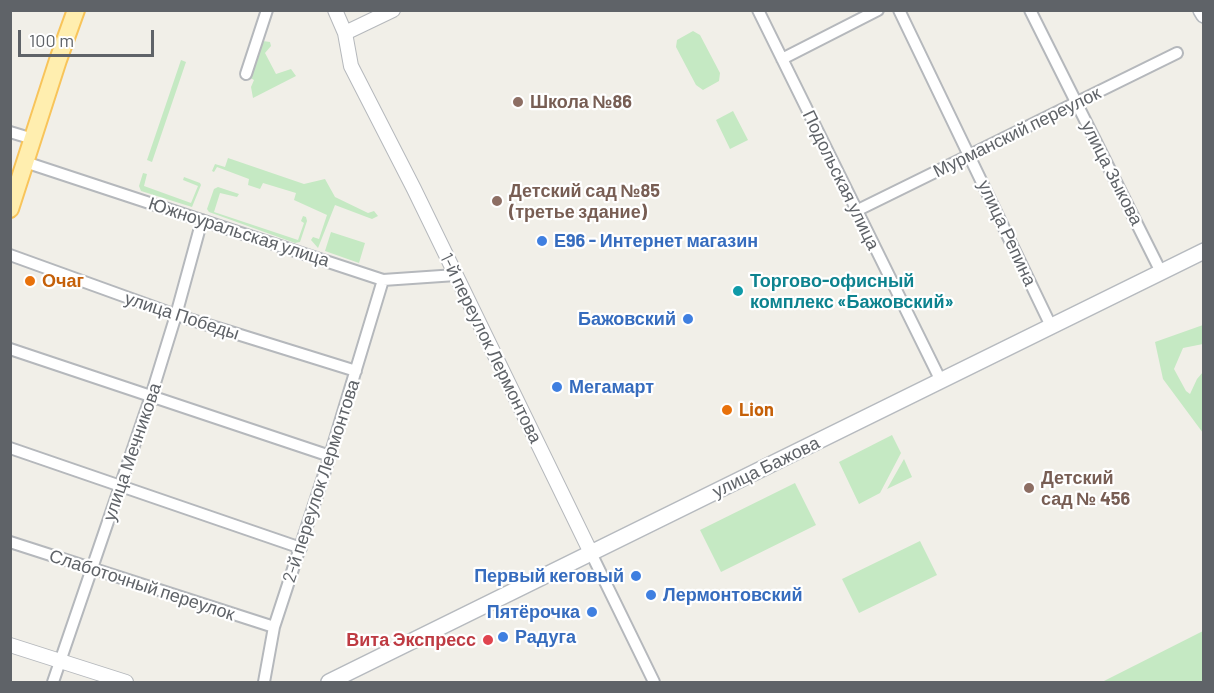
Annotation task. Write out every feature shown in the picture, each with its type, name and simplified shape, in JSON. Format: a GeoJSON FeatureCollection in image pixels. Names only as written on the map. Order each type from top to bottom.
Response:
{"type":"FeatureCollection","features":[{"type":"Feature","properties":{"kind":"main road"},"geometry":{"type":"LineString","coordinates":[[10,209],[76,10]]}},
{"type":"Feature","properties":{"kind":"main road"},"geometry":{"type":"LineString","coordinates":[[1201,10],[1203,15]]}},
{"type":"Feature","properties":{"kind":"main road","name":"улица Бажова"},"geometry":{"type":"LineString","coordinates":[[329,682],[1203,251]]}},
{"type":"Feature","properties":{"kind":"street"},"geometry":{"type":"LineString","coordinates":[[246,74],[267,10]]}},
{"type":"Feature","properties":{"kind":"street","name":"1-й переулок Лермонтова"},"geometry":{"type":"LineString","coordinates":[[335,10],[345,33],[351,66],[456,275],[654,682]]}},
{"type":"Feature","properties":{"kind":"street"},"geometry":{"type":"LineString","coordinates":[[345,33],[393,10]]}},
{"type":"Feature","properties":{"kind":"street","name":"Подольская улица"},"geometry":{"type":"LineString","coordinates":[[758,10],[940,381]]}},
{"type":"Feature","properties":{"kind":"street"},"geometry":{"type":"LineString","coordinates":[[782,59],[878,10]]}},
{"type":"Feature","properties":{"kind":"street","name":"улица Репина"},"geometry":{"type":"LineString","coordinates":[[899,10],[1051,326]]}},
{"type":"Feature","properties":{"kind":"street","name":"улица Зыкова"},"geometry":{"type":"LineString","coordinates":[[1030,10],[1161,272]]}},
{"type":"Feature","properties":{"kind":"street","name":"Мурманский переулок"},"geometry":{"type":"LineString","coordinates":[[856,211],[1177,53]]}},
{"type":"Feature","properties":{"kind":"street"},"geometry":{"type":"LineString","coordinates":[[10,132],[33,139]]}},
{"type":"Feature","properties":{"kind":"street","name":"Южноуральская улица"},"geometry":{"type":"LineString","coordinates":[[26,162],[383,280],[456,275]]}},
{"type":"Feature","properties":{"kind":"street","name":"улица Мечникова"},"geometry":{"type":"LineString","coordinates":[[53,682],[151,396],[202,220]]}},
{"type":"Feature","properties":{"kind":"street","name":"улица Победы"},"geometry":{"type":"LineString","coordinates":[[10,255],[176,315],[356,371]]}},
{"type":"Feature","properties":{"kind":"street","name":"2-й переулок Лермонтова"},"geometry":{"type":"LineString","coordinates":[[264,682],[274,627],[330,456],[383,280]]}},
{"type":"Feature","properties":{"kind":"street"},"geometry":{"type":"LineString","coordinates":[[10,349],[330,456]]}},
{"type":"Feature","properties":{"kind":"street"},"geometry":{"type":"LineString","coordinates":[[10,448],[301,548]]}},
{"type":"Feature","properties":{"kind":"street","name":"Слаботочный переулок"},"geometry":{"type":"LineString","coordinates":[[10,542],[274,627]]}},
{"type":"Feature","properties":{"kind":"street"},"geometry":{"type":"LineString","coordinates":[[10,645],[126,682]]}},
{"type":"Feature","properties":{"kind":"green space"},"geometry":{"type":"Polygon","coordinates":[[[693,31],[700,35],[720,73],[719,81],[703,90],[696,85],[676,47],[677,40],[693,31]]]}},
{"type":"Feature","properties":{"kind":"green space"},"geometry":{"type":"Polygon","coordinates":[[[263,41],[270,42],[271,46],[265,53],[276,74],[291,69],[296,76],[253,98],[251,87],[254,80],[249,77],[263,41]]]}},
{"type":"Feature","properties":{"kind":"green space"},"geometry":{"type":"Polygon","coordinates":[[[181,60],[186,62],[152,162],[147,160],[181,60]]]}},
{"type":"Feature","properties":{"kind":"green space"},"geometry":{"type":"Polygon","coordinates":[[[733,111],[748,140],[730,149],[716,120],[733,111]]]}},
{"type":"Feature","properties":{"kind":"green space"},"geometry":{"type":"Polygon","coordinates":[[[228,158],[304,184],[325,179],[335,197],[368,213],[374,211],[378,216],[372,219],[335,205],[318,248],[311,240],[313,237],[319,239],[327,215],[294,200],[296,193],[263,183],[260,189],[248,185],[249,179],[217,167],[214,172],[212,171],[215,164],[225,167],[228,158]]]}},
{"type":"Feature","properties":{"kind":"green space"},"geometry":{"type":"Polygon","coordinates":[[[143,173],[147,174],[144,186],[191,203],[198,186],[183,180],[184,177],[200,183],[192,207],[141,191],[139,186],[143,173]]]}},
{"type":"Feature","properties":{"kind":"green space"},"geometry":{"type":"Polygon","coordinates":[[[218,187],[239,194],[237,197],[220,193],[214,212],[298,240],[304,223],[301,221],[303,216],[306,217],[307,221],[300,242],[295,243],[209,212],[207,209],[214,189],[218,187]]]}},
{"type":"Feature","properties":{"kind":"green space"},"geometry":{"type":"Polygon","coordinates":[[[331,232],[365,243],[359,263],[325,251],[331,232]]]}},
{"type":"Feature","properties":{"kind":"green space"},"geometry":{"type":"Polygon","coordinates":[[[1203,325],[1203,344],[1183,348],[1174,369],[1190,394],[1203,372],[1203,433],[1163,379],[1155,342],[1203,325]]]}},
{"type":"Feature","properties":{"kind":"green space"},"geometry":{"type":"Polygon","coordinates":[[[892,435],[901,453],[880,493],[859,504],[839,462],[892,435]]]}},
{"type":"Feature","properties":{"kind":"green space"},"geometry":{"type":"Polygon","coordinates":[[[904,459],[912,477],[887,489],[904,459]]]}},
{"type":"Feature","properties":{"kind":"green space"},"geometry":{"type":"Polygon","coordinates":[[[795,483],[816,525],[721,572],[700,530],[795,483]]]}},
{"type":"Feature","properties":{"kind":"green space"},"geometry":{"type":"Polygon","coordinates":[[[920,541],[937,575],[859,613],[842,579],[920,541]]]}},
{"type":"Feature","properties":{"kind":"green space"},"geometry":{"type":"Polygon","coordinates":[[[1203,631],[1203,682],[1102,682],[1203,631]]]}},
{"type":"Feature","properties":{"kind":"place","name":"Школа №86"},"geometry":{"type":"Point","coordinates":[518,102]}},
{"type":"Feature","properties":{"kind":"place","name":"Детский сад №85 (третье здание)"},"geometry":{"type":"Point","coordinates":[497,201]}},
{"type":"Feature","properties":{"kind":"place","name":"Е96 - Интернет магазин"},"geometry":{"type":"Point","coordinates":[542,241]}},
{"type":"Feature","properties":{"kind":"place","name":"Очаг"},"geometry":{"type":"Point","coordinates":[30,281]}},
{"type":"Feature","properties":{"kind":"place","name":"Торгово-офисный комплекс «Бажовский»"},"geometry":{"type":"Point","coordinates":[738,291]}},
{"type":"Feature","properties":{"kind":"place","name":"Бажовский"},"geometry":{"type":"Point","coordinates":[688,319]}},
{"type":"Feature","properties":{"kind":"place","name":"Мегамарт"},"geometry":{"type":"Point","coordinates":[557,387]}},
{"type":"Feature","properties":{"kind":"place","name":"Lion"},"geometry":{"type":"Point","coordinates":[727,410]}},
{"type":"Feature","properties":{"kind":"place","name":"Детский сад № 456"},"geometry":{"type":"Point","coordinates":[1029,488]}},
{"type":"Feature","properties":{"kind":"place","name":"Первый кеговый"},"geometry":{"type":"Point","coordinates":[636,576]}},
{"type":"Feature","properties":{"kind":"place","name":"Лермонтовский"},"geometry":{"type":"Point","coordinates":[651,595]}},
{"type":"Feature","properties":{"kind":"place","name":"Пятёрочка"},"geometry":{"type":"Point","coordinates":[592,612]}},
{"type":"Feature","properties":{"kind":"place","name":"Радуга"},"geometry":{"type":"Point","coordinates":[503,637]}},
{"type":"Feature","properties":{"kind":"place","name":"Вита Экспресс"},"geometry":{"type":"Point","coordinates":[488,640]}}]}
